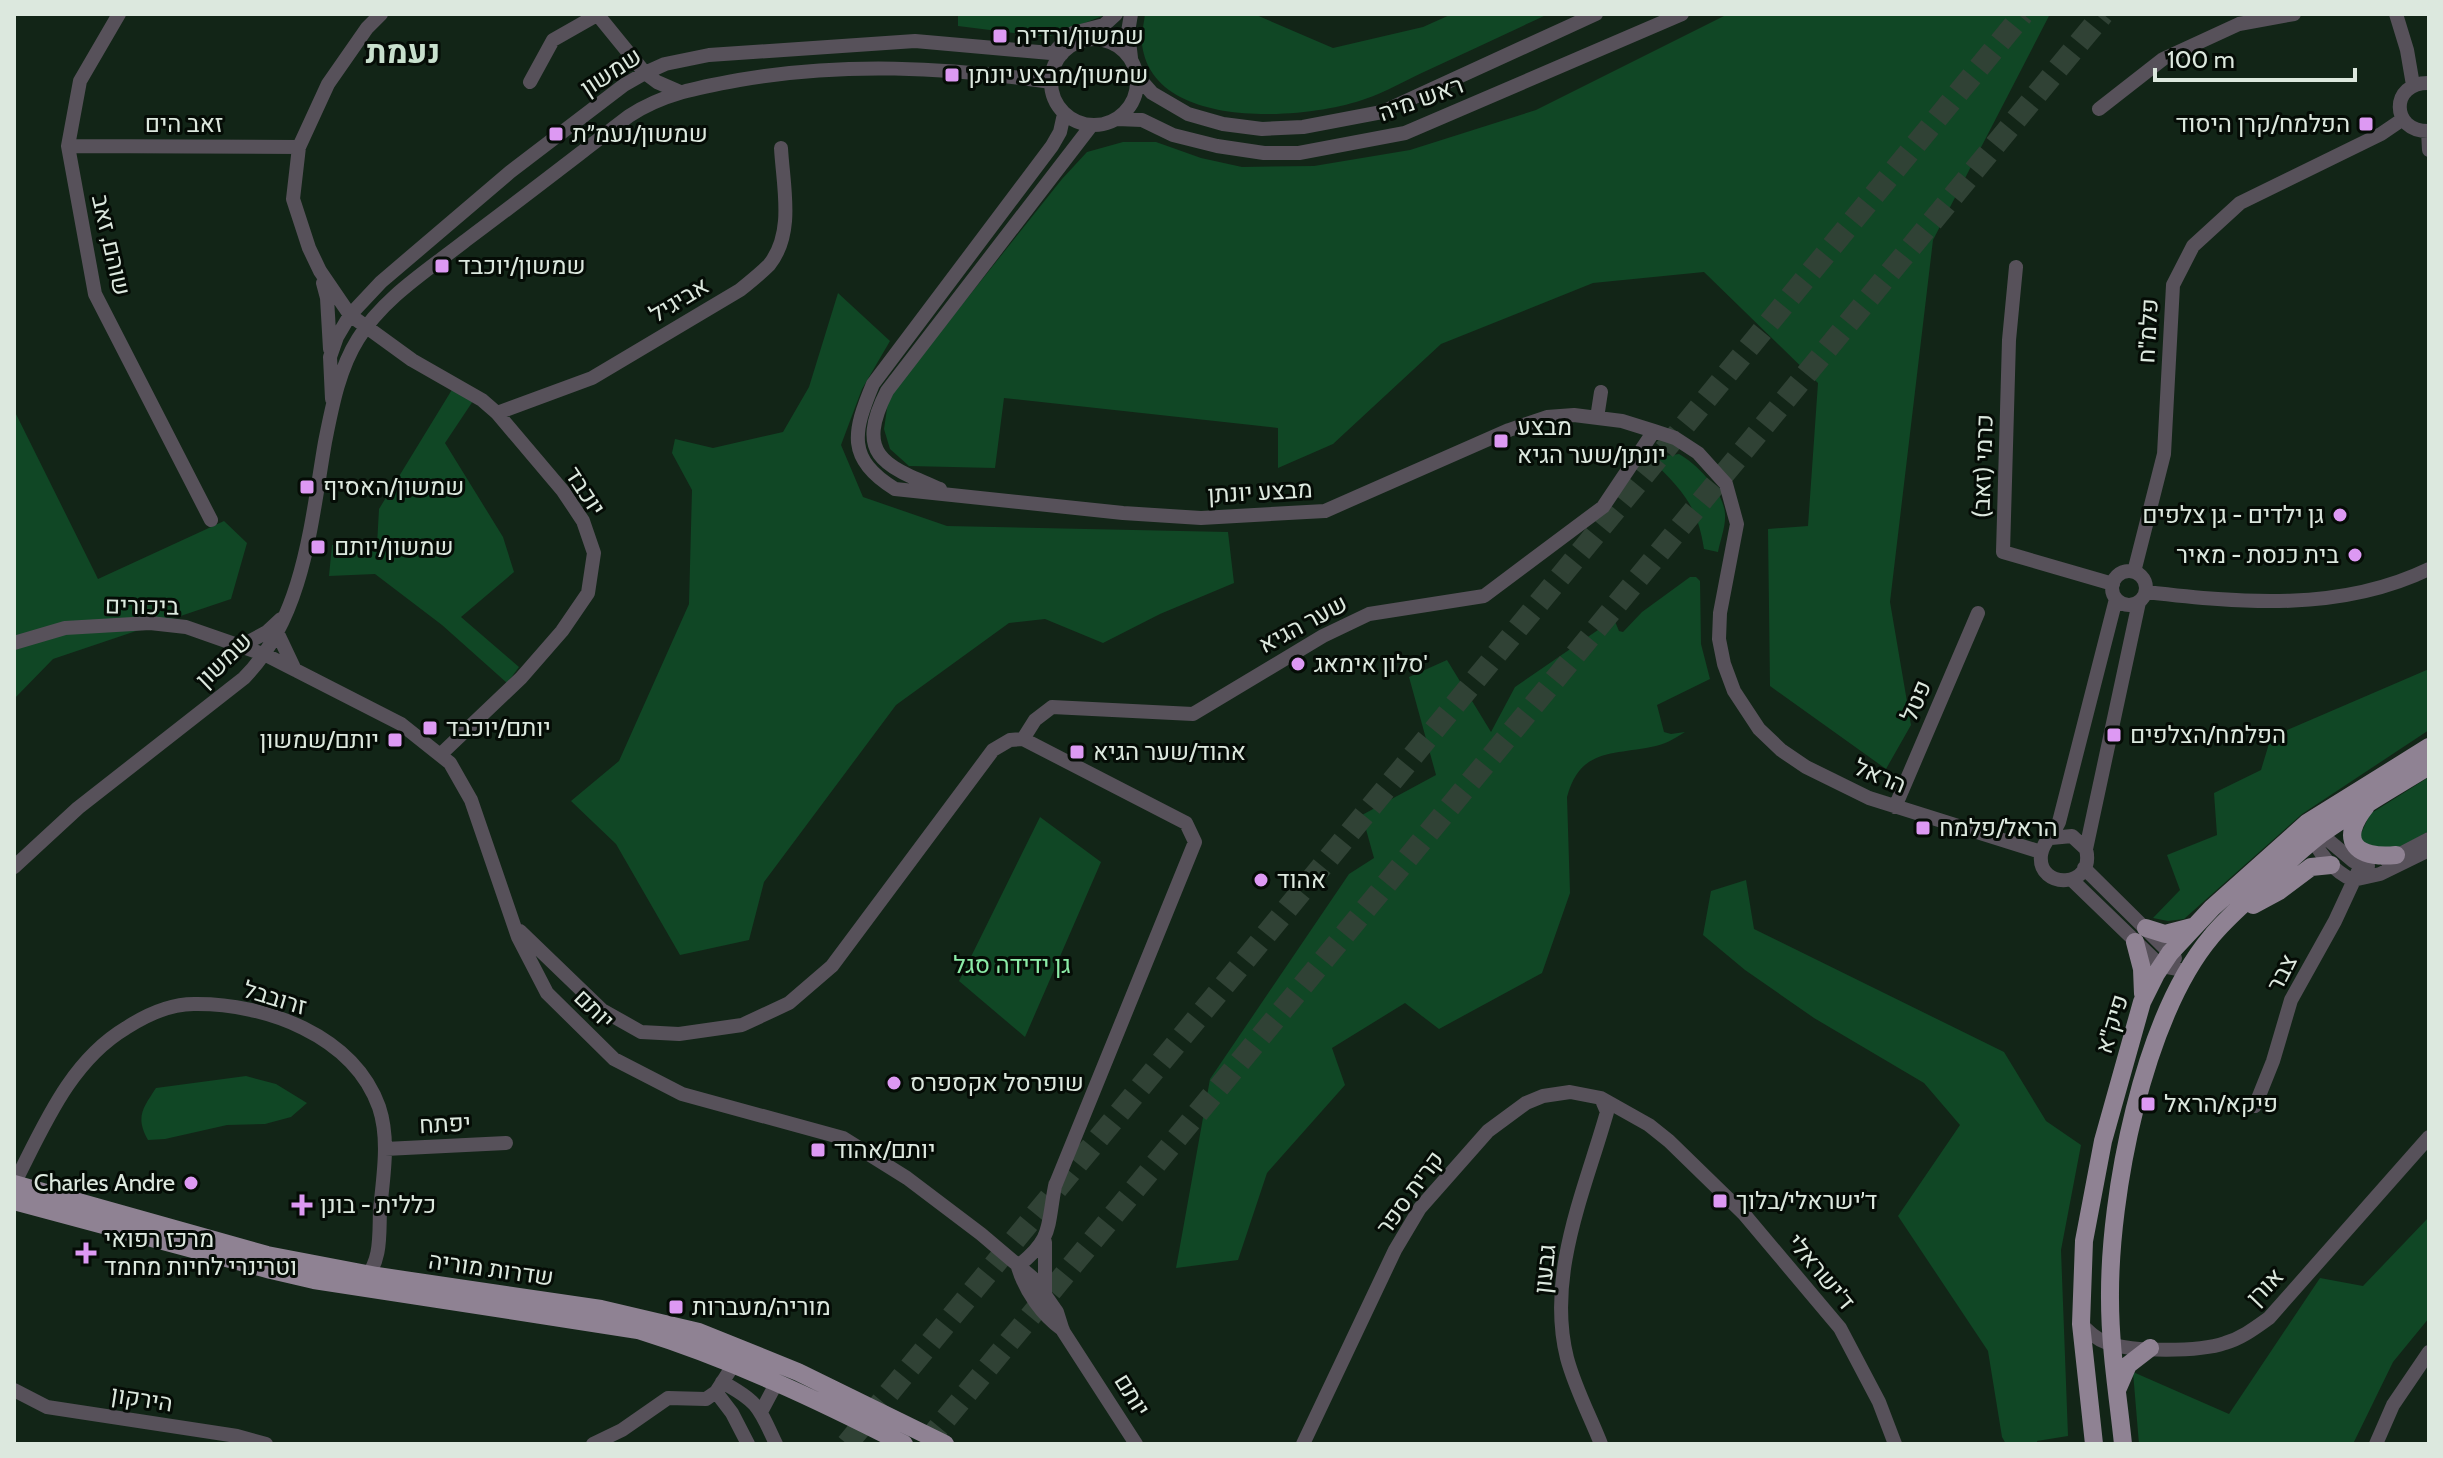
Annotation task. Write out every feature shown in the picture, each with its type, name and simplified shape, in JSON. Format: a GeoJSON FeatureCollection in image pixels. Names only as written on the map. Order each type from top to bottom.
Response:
{"type":"FeatureCollection","features":[{"type":"Feature","properties":{"kind":"main road","name":"פיק\"א"},"geometry":{"type":"LineString","coordinates":[[2094,1444],[2081,1324],[2084,1241],[2103,1141],[2142,1002],[2165,960],[2195,926],[2429,747]]}},
{"type":"Feature","properties":{"kind":"main road","name":"פיק\"א"},"geometry":{"type":"LineString","coordinates":[[2123,1444],[2112,1344],[2110,1257],[2118,1185],[2153,1050],[2168,1005],[2212,935],[2314,832],[2429,766]]}},
{"type":"Feature","properties":{"kind":"main road"},"geometry":{"type":"LineString","coordinates":[[2370,801],[2358,818],[2352,841],[2362,852],[2371,856],[2396,855]]}},
{"type":"Feature","properties":{"kind":"main road"},"geometry":{"type":"LineString","coordinates":[[2230,917],[2279,891],[2311,867],[2331,865]]}},
{"type":"Feature","properties":{"kind":"main road"},"geometry":{"type":"LineString","coordinates":[[2142,1002],[2140,935],[2165,934],[2195,926]]}},
{"type":"Feature","properties":{"kind":"main road","name":"שדרות מוריה"},"geometry":{"type":"LineString","coordinates":[[14,1184],[267,1255],[373,1267],[389,1278],[643,1317],[699,1332],[798,1372],[945,1444]]}},
{"type":"Feature","properties":{"kind":"main road","name":"שדרות מוריה"},"geometry":{"type":"LineString","coordinates":[[14,1201],[271,1270],[638,1330],[688,1346],[777,1382],[904,1444]]}},
{"type":"Feature","properties":{"kind":"main road"},"geometry":{"type":"LineString","coordinates":[[2117,1391],[2128,1365],[2150,1348]]}},
{"type":"Feature","properties":{"kind":"street","name":"שוהם, זאב"},"geometry":{"type":"LineString","coordinates":[[119,14],[80,81],[68,146],[95,294],[211,520]]}},
{"type":"Feature","properties":{"kind":"street"},"geometry":{"type":"LineString","coordinates":[[330,357],[327,298],[293,199],[299,147],[328,84],[367,28],[381,14]]}},
{"type":"Feature","properties":{"kind":"street"},"geometry":{"type":"LineString","coordinates":[[1103,39],[1118,14]]}},
{"type":"Feature","properties":{"kind":"street"},"geometry":{"type":"LineString","coordinates":[[1118,14],[1104,25],[1073,33],[1056,53],[1052,94],[1064,114],[1072,120],[1091,126],[1117,119],[1133,100],[1135,69],[1128,32],[1131,14]]}},
{"type":"Feature","properties":{"kind":"street","name":"ראש מיה"},"geometry":{"type":"LineString","coordinates":[[1135,69],[1152,93],[1188,114],[1223,124],[1262,129],[1303,127],[1382,112],[1596,14]]}},
{"type":"Feature","properties":{"kind":"street","name":"ראש מיה"},"geometry":{"type":"LineString","coordinates":[[1117,119],[1142,120],[1173,135],[1198,142],[1264,153],[1299,153],[1405,133],[1682,14]]}},
{"type":"Feature","properties":{"kind":"street"},"geometry":{"type":"LineString","coordinates":[[2099,109],[2163,59],[2239,24],[2294,14]]}},
{"type":"Feature","properties":{"kind":"street"},"geometry":{"type":"LineString","coordinates":[[2396,14],[2413,85]]}},
{"type":"Feature","properties":{"kind":"street"},"geometry":{"type":"LineString","coordinates":[[530,82],[553,40],[597,15],[645,73],[680,92]]}},
{"type":"Feature","properties":{"kind":"street"},"geometry":{"type":"LineString","coordinates":[[1056,53],[1082,41],[1103,39],[1123,50],[1135,69]]}},
{"type":"Feature","properties":{"kind":"street","name":"שמשון"},"geometry":{"type":"LineString","coordinates":[[332,403],[330,357],[343,325],[381,282],[510,172],[624,85],[645,73],[665,64],[709,55],[915,41],[1056,53]]}},
{"type":"Feature","properties":{"kind":"street","name":"שמשון"},"geometry":{"type":"LineString","coordinates":[[14,867],[78,808],[244,678],[266,655],[292,603],[332,403],[357,340],[366,328],[403,289],[629,116],[646,105],[680,92],[775,74],[888,67],[978,71],[1051,82]]}},
{"type":"Feature","properties":{"kind":"street"},"geometry":{"type":"LineString","coordinates":[[2429,83],[2413,85],[2406,90],[2400,102],[2403,119],[2412,128],[2429,131],[2429,150]]}},
{"type":"Feature","properties":{"kind":"street","name":"מבצע יונתן"},"geometry":{"type":"LineString","coordinates":[[1064,114],[1060,132],[1052,146],[873,384],[861,413],[857,438],[862,459],[874,477],[895,489],[1123,513],[1201,518],[1325,511],[1509,430],[1547,417],[1574,415],[1622,421],[1675,438],[1698,453],[1726,484],[1737,524],[1720,613],[1719,639],[1734,691]]}},
{"type":"Feature","properties":{"kind":"street","name":"פלמ\"ח"},"geometry":{"type":"LineString","coordinates":[[2134,572],[2164,454],[2173,285],[2193,246],[2240,203],[2381,134],[2403,119]]}},
{"type":"Feature","properties":{"kind":"street","name":"מבצע יונתן"},"geometry":{"type":"LineString","coordinates":[[955,495],[884,462],[875,447],[873,431],[878,410],[887,391],[1091,126]]}},
{"type":"Feature","properties":{"kind":"street","name":"זאב הים"},"geometry":{"type":"LineString","coordinates":[[68,146],[299,147]]}},
{"type":"Feature","properties":{"kind":"street","name":"אביגיל"},"geometry":{"type":"LineString","coordinates":[[497,413],[592,378],[740,290],[770,263],[783,241],[785,215],[781,148]]}},
{"type":"Feature","properties":{"kind":"street","name":"כרמי (זאב)"},"geometry":{"type":"LineString","coordinates":[[2016,267],[2009,340],[2003,552],[2114,591]]}},
{"type":"Feature","properties":{"kind":"street","name":"יוכבד"},"geometry":{"type":"LineString","coordinates":[[320,271],[350,315],[366,328],[412,360],[482,400],[497,413],[563,491],[583,521],[594,553],[588,593],[562,631],[521,678],[440,755]]}},
{"type":"Feature","properties":{"kind":"street"},"geometry":{"type":"LineString","coordinates":[[337,296],[357,296],[381,282]]}},
{"type":"Feature","properties":{"kind":"street"},"geometry":{"type":"LineString","coordinates":[[1597,418],[1601,392]]}},
{"type":"Feature","properties":{"kind":"street","name":"שער הגיא"},"geometry":{"type":"LineString","coordinates":[[1023,739],[1035,720],[1052,707],[1193,714],[1323,636],[1369,614],[1484,596],[1603,507],[1654,431]]}},
{"type":"Feature","properties":{"kind":"street"},"geometry":{"type":"LineString","coordinates":[[2114,591],[2124,604],[2143,597],[2317,601],[2366,592],[2412,578],[2429,569]]}},
{"type":"Feature","properties":{"kind":"street"},"geometry":{"type":"LineString","coordinates":[[2072,880],[2088,860],[2086,849],[2143,597],[2145,582],[2134,572],[2119,575],[2059,822],[2041,852],[2041,863],[2047,874],[2060,880],[2072,880],[2140,935]]}},
{"type":"Feature","properties":{"kind":"street"},"geometry":{"type":"LineString","coordinates":[[244,678],[251,659],[243,645],[277,624],[292,603]]}},
{"type":"Feature","properties":{"kind":"street","name":"פטל"},"geometry":{"type":"LineString","coordinates":[[1895,807],[1978,613]]}},
{"type":"Feature","properties":{"kind":"street","name":"ביכורים"},"geometry":{"type":"LineString","coordinates":[[14,643],[65,628],[150,623],[186,627],[266,655]]}},
{"type":"Feature","properties":{"kind":"street"},"geometry":{"type":"LineString","coordinates":[[278,634],[295,670]]}},
{"type":"Feature","properties":{"kind":"street","name":"יותם"},"geometry":{"type":"LineString","coordinates":[[266,655],[401,724],[450,763],[471,800],[514,925],[547,993],[614,1059],[682,1094],[843,1138],[907,1178],[1034,1279],[1057,1312],[1063,1331],[1136,1444]]}},
{"type":"Feature","properties":{"kind":"street"},"geometry":{"type":"LineString","coordinates":[[244,678],[274,667],[295,670]]}},
{"type":"Feature","properties":{"kind":"street","name":"הראל"},"geometry":{"type":"LineString","coordinates":[[1734,691],[1759,729],[1781,750],[1838,783],[1895,807],[2041,852]]}},
{"type":"Feature","properties":{"kind":"street"},"geometry":{"type":"LineString","coordinates":[[514,925],[602,1010],[641,1032],[679,1034],[742,1025],[789,1003],[832,966],[993,750],[1010,740],[1023,739],[1186,823],[1195,842],[1055,1186],[1045,1241],[1045,1293]]}},
{"type":"Feature","properties":{"kind":"street"},"geometry":{"type":"LineString","coordinates":[[2314,832],[2331,865],[2341,875],[2353,880],[2380,874],[2429,850]]}},
{"type":"Feature","properties":{"kind":"street"},"geometry":{"type":"LineString","coordinates":[[2314,832],[2361,865],[2380,864],[2429,839]]}},
{"type":"Feature","properties":{"kind":"street"},"geometry":{"type":"LineString","coordinates":[[2051,838],[2072,836],[2086,849]]}},
{"type":"Feature","properties":{"kind":"street","name":"צבר"},"geometry":{"type":"LineString","coordinates":[[2255,1106],[2273,1061],[2291,1000],[2335,921],[2361,865]]}},
{"type":"Feature","properties":{"kind":"street"},"geometry":{"type":"LineString","coordinates":[[2084,868],[2140,935],[2165,960],[2187,971]]}},
{"type":"Feature","properties":{"kind":"street","name":"זרובבל"},"geometry":{"type":"LineString","coordinates":[[14,1184],[54,1107],[85,1060],[124,1029],[158,1010],[192,1003],[238,1008],[276,1017],[312,1033],[340,1052],[367,1083],[379,1108],[385,1149],[373,1267]]}},
{"type":"Feature","properties":{"kind":"street","name":"קרית ספר"},"geometry":{"type":"LineString","coordinates":[[1303,1444],[1395,1250],[1409,1224],[1449,1172],[1488,1131],[1526,1103],[1555,1093],[1590,1094],[1601,1098]]}},
{"type":"Feature","properties":{"kind":"street","name":"גבעון"},"geometry":{"type":"LineString","coordinates":[[1601,1098],[1607,1112],[1572,1223],[1563,1295],[1564,1342],[1568,1360],[1601,1444]]}},
{"type":"Feature","properties":{"kind":"street","name":"ד'ישראלי"},"geometry":{"type":"LineString","coordinates":[[1601,1098],[1649,1125],[1669,1141],[1744,1214],[1840,1328],[1879,1402],[1895,1444]]}},
{"type":"Feature","properties":{"kind":"street","name":"אורן"},"geometry":{"type":"LineString","coordinates":[[2081,1324],[2091,1335],[2112,1344],[2150,1348],[2197,1351],[2245,1335],[2269,1318],[2429,1137]]}},
{"type":"Feature","properties":{"kind":"street","name":"יפתח"},"geometry":{"type":"LineString","coordinates":[[385,1149],[506,1143]]}},
{"type":"Feature","properties":{"kind":"street"},"geometry":{"type":"LineString","coordinates":[[1018,1266],[1045,1241]]}},
{"type":"Feature","properties":{"kind":"street","name":"יותם"},"geometry":{"type":"LineString","coordinates":[[1018,1266],[1023,1284],[1051,1322],[1063,1331]]}},
{"type":"Feature","properties":{"kind":"street"},"geometry":{"type":"LineString","coordinates":[[344,1284],[362,1280],[373,1267]]}},
{"type":"Feature","properties":{"kind":"street"},"geometry":{"type":"LineString","coordinates":[[2376,1444],[2393,1405],[2429,1352]]}},
{"type":"Feature","properties":{"kind":"street"},"geometry":{"type":"LineString","coordinates":[[593,1444],[622,1430],[668,1398],[706,1399],[719,1387],[734,1364],[744,1358],[761,1358]]}},
{"type":"Feature","properties":{"kind":"street"},"geometry":{"type":"LineString","coordinates":[[761,1412],[777,1382]]}},
{"type":"Feature","properties":{"kind":"street"},"geometry":{"type":"LineString","coordinates":[[719,1387],[753,1400],[776,1444]]}},
{"type":"Feature","properties":{"kind":"street"},"geometry":{"type":"LineString","coordinates":[[719,1387],[748,1444]]}},
{"type":"Feature","properties":{"kind":"street","name":"הירקון"},"geometry":{"type":"LineString","coordinates":[[14,1390],[47,1407],[237,1436],[266,1444]]}},
{"type":"Feature","properties":{"kind":"green space"},"geometry":{"type":"Polygon","coordinates":[[[958,14],[1108,14],[1050,36],[1037,36],[958,26],[958,14]]]}},
{"type":"Feature","properties":{"kind":"green space"},"geometry":{"type":"Polygon","coordinates":[[[1145,14],[1254,14],[1333,48],[1423,27],[1452,14],[1548,14],[1365,99],[1307,112],[1272,114],[1202,106],[1173,93],[1152,72],[1142,44],[1145,14]]]}},
{"type":"Feature","properties":{"kind":"green space"},"geometry":{"type":"Polygon","coordinates":[[[1728,14],[2050,14],[1933,240],[1890,602],[1911,725],[1886,769],[1770,686],[1768,529],[1808,526],[1818,383],[1704,272],[1593,283],[1441,344],[1333,444],[1278,468],[1278,428],[1004,398],[995,468],[909,466],[890,449],[884,429],[888,402],[902,380],[1062,179],[1087,152],[1123,142],[1156,142],[1201,158],[1242,167],[1314,166],[1410,150],[1536,110],[1728,14]]]}},
{"type":"Feature","properties":{"kind":"green space"},"geometry":{"type":"Polygon","coordinates":[[[838,293],[890,341],[862,389],[841,445],[863,497],[947,526],[1228,532],[1234,583],[1160,614],[1103,643],[1045,619],[1009,623],[896,705],[764,882],[749,940],[680,955],[616,844],[571,801],[619,761],[689,604],[692,490],[672,453],[675,439],[713,448],[783,432],[809,387],[838,293]]]}},
{"type":"Feature","properties":{"kind":"green space"},"geometry":{"type":"Polygon","coordinates":[[[453,388],[473,401],[445,443],[503,537],[514,572],[461,617],[519,667],[507,683],[442,625],[375,574],[329,576],[332,545],[377,545],[379,509],[453,388]]]}},
{"type":"Feature","properties":{"kind":"green space"},"geometry":{"type":"Polygon","coordinates":[[[14,410],[98,579],[224,521],[247,543],[231,599],[53,659],[14,699],[14,410]]]}},
{"type":"Feature","properties":{"kind":"green space"},"geometry":{"type":"Polygon","coordinates":[[[1679,454],[1694,464],[1720,497],[1725,523],[1718,552],[1704,549],[1692,508],[1671,479],[1650,458],[1679,454]]]}},
{"type":"Feature","properties":{"kind":"green space"},"geometry":{"type":"Polygon","coordinates":[[[1690,577],[1700,581],[1701,644],[1710,679],[1657,705],[1664,732],[1685,732],[1660,745],[1599,757],[1580,770],[1573,781],[1567,797],[1570,893],[1542,973],[1439,1029],[1405,1003],[1332,1048],[1345,1085],[1267,1173],[1238,1260],[1176,1268],[1210,1079],[1349,874],[1374,858],[1362,815],[1436,775],[1409,677],[1447,660],[1491,732],[1515,687],[1614,619],[1619,631],[1623,632],[1642,612],[1690,577]]]}},
{"type":"Feature","properties":{"kind":"green space"},"geometry":{"type":"Polygon","coordinates":[[[2429,669],[2429,730],[2302,814],[2184,919],[2168,921],[2153,918],[2180,890],[2167,855],[2217,835],[2214,793],[2261,770],[2271,737],[2429,669]]]}},
{"type":"Feature","properties":{"kind":"green space"},"geometry":{"type":"Polygon","coordinates":[[[2429,777],[2429,831],[2394,851],[2370,850],[2359,838],[2370,814],[2429,777]]]}},
{"type":"Feature","properties":{"kind":"green space","name":"גן ידידה סגל"},"geometry":{"type":"Polygon","coordinates":[[[1040,817],[1101,862],[1025,1037],[959,981],[1040,817]]]}},
{"type":"Feature","properties":{"kind":"green space"},"geometry":{"type":"Polygon","coordinates":[[[1746,880],[1754,929],[2004,1052],[2046,1121],[2081,1145],[2061,1250],[2068,1436],[2037,1441],[2037,1444],[2006,1444],[2002,1437],[1988,1351],[1898,1216],[1960,1125],[1924,1083],[1814,1018],[1745,970],[1703,935],[1711,891],[1746,880]]]}},
{"type":"Feature","properties":{"kind":"green space"},"geometry":{"type":"Polygon","coordinates":[[[246,1076],[276,1084],[307,1103],[291,1117],[265,1124],[227,1125],[148,1140],[141,1119],[147,1101],[156,1088],[246,1076]]]}},
{"type":"Feature","properties":{"kind":"green space"},"geometry":{"type":"Polygon","coordinates":[[[2429,1217],[2429,1318],[2393,1362],[2353,1444],[2139,1444],[2133,1372],[2229,1414],[2320,1278],[2363,1286],[2429,1217]]]}},
{"type":"Feature","properties":{"kind":"tunnel"},"geometry":{"type":"LineString","coordinates":[[847,1444],[2023,14]]}},
{"type":"Feature","properties":{"kind":"tunnel"},"geometry":{"type":"LineString","coordinates":[[925,1444],[2103,14]]}},
{"type":"Feature","properties":{"kind":"place","name":"שמשון/ורדיה"},"geometry":{"type":"Point","coordinates":[1000,36]}},
{"type":"Feature","properties":{"kind":"place","name":"שמשון/מבצע יונתן"},"geometry":{"type":"Point","coordinates":[952,75]}},
{"type":"Feature","properties":{"kind":"place","name":"הפלמח/קרן היסוד"},"geometry":{"type":"Point","coordinates":[2366,124]}},
{"type":"Feature","properties":{"kind":"place","name":"שמשון/נעמ״ת"},"geometry":{"type":"Point","coordinates":[556,134]}},
{"type":"Feature","properties":{"kind":"place","name":"שמשון/יוכבד"},"geometry":{"type":"Point","coordinates":[442,266]}},
{"type":"Feature","properties":{"kind":"place","name":"מבצע יונתן/שער הגיא"},"geometry":{"type":"Point","coordinates":[1501,441]}},
{"type":"Feature","properties":{"kind":"place","name":"שמשון/האסיף"},"geometry":{"type":"Point","coordinates":[307,487]}},
{"type":"Feature","properties":{"kind":"place","name":"גן ילדים - גן צלפים"},"geometry":{"type":"Point","coordinates":[2340,515]}},
{"type":"Feature","properties":{"kind":"place","name":"שמשון/יותם"},"geometry":{"type":"Point","coordinates":[318,547]}},
{"type":"Feature","properties":{"kind":"place","name":"בית כנסת - מאיר"},"geometry":{"type":"Point","coordinates":[2355,555]}},
{"type":"Feature","properties":{"kind":"place","name":"סלון אימאג'"},"geometry":{"type":"Point","coordinates":[1298,664]}},
{"type":"Feature","properties":{"kind":"place","name":"יותם/יוכבד"},"geometry":{"type":"Point","coordinates":[430,728]}},
{"type":"Feature","properties":{"kind":"place","name":"הפלמח/הצלפים"},"geometry":{"type":"Point","coordinates":[2114,735]}},
{"type":"Feature","properties":{"kind":"place","name":"יותם/שמשון"},"geometry":{"type":"Point","coordinates":[395,740]}},
{"type":"Feature","properties":{"kind":"place","name":"אהוד/שער הגיא"},"geometry":{"type":"Point","coordinates":[1077,752]}},
{"type":"Feature","properties":{"kind":"place","name":"הראל/פלמח"},"geometry":{"type":"Point","coordinates":[1923,828]}},
{"type":"Feature","properties":{"kind":"place","name":"אהוד"},"geometry":{"type":"Point","coordinates":[1261,880]}},
{"type":"Feature","properties":{"kind":"place","name":"שופרסל אקספרס"},"geometry":{"type":"Point","coordinates":[894,1083]}},
{"type":"Feature","properties":{"kind":"place","name":"פיקא/הראל"},"geometry":{"type":"Point","coordinates":[2148,1104]}},
{"type":"Feature","properties":{"kind":"place","name":"יותם/אהוד"},"geometry":{"type":"Point","coordinates":[818,1150]}},
{"type":"Feature","properties":{"kind":"place","name":"Charles Andre"},"geometry":{"type":"Point","coordinates":[191,1183]}},
{"type":"Feature","properties":{"kind":"place","name":"ד׳ישראלי/בלוך"},"geometry":{"type":"Point","coordinates":[1720,1201]}},
{"type":"Feature","properties":{"kind":"place","name":"כללית - בונן"},"geometry":{"type":"Point","coordinates":[302,1205]}},
{"type":"Feature","properties":{"kind":"place","name":"מרכז רפואי וטרינרי לחיות מחמד"},"geometry":{"type":"Point","coordinates":[86,1253]}},
{"type":"Feature","properties":{"kind":"place","name":"מוריה/מעברות"},"geometry":{"type":"Point","coordinates":[676,1307]}},
{"type":"Feature","properties":{"kind":"district","name":"נעמת"},"geometry":{"type":"Point","coordinates":[403,52]}}]}
